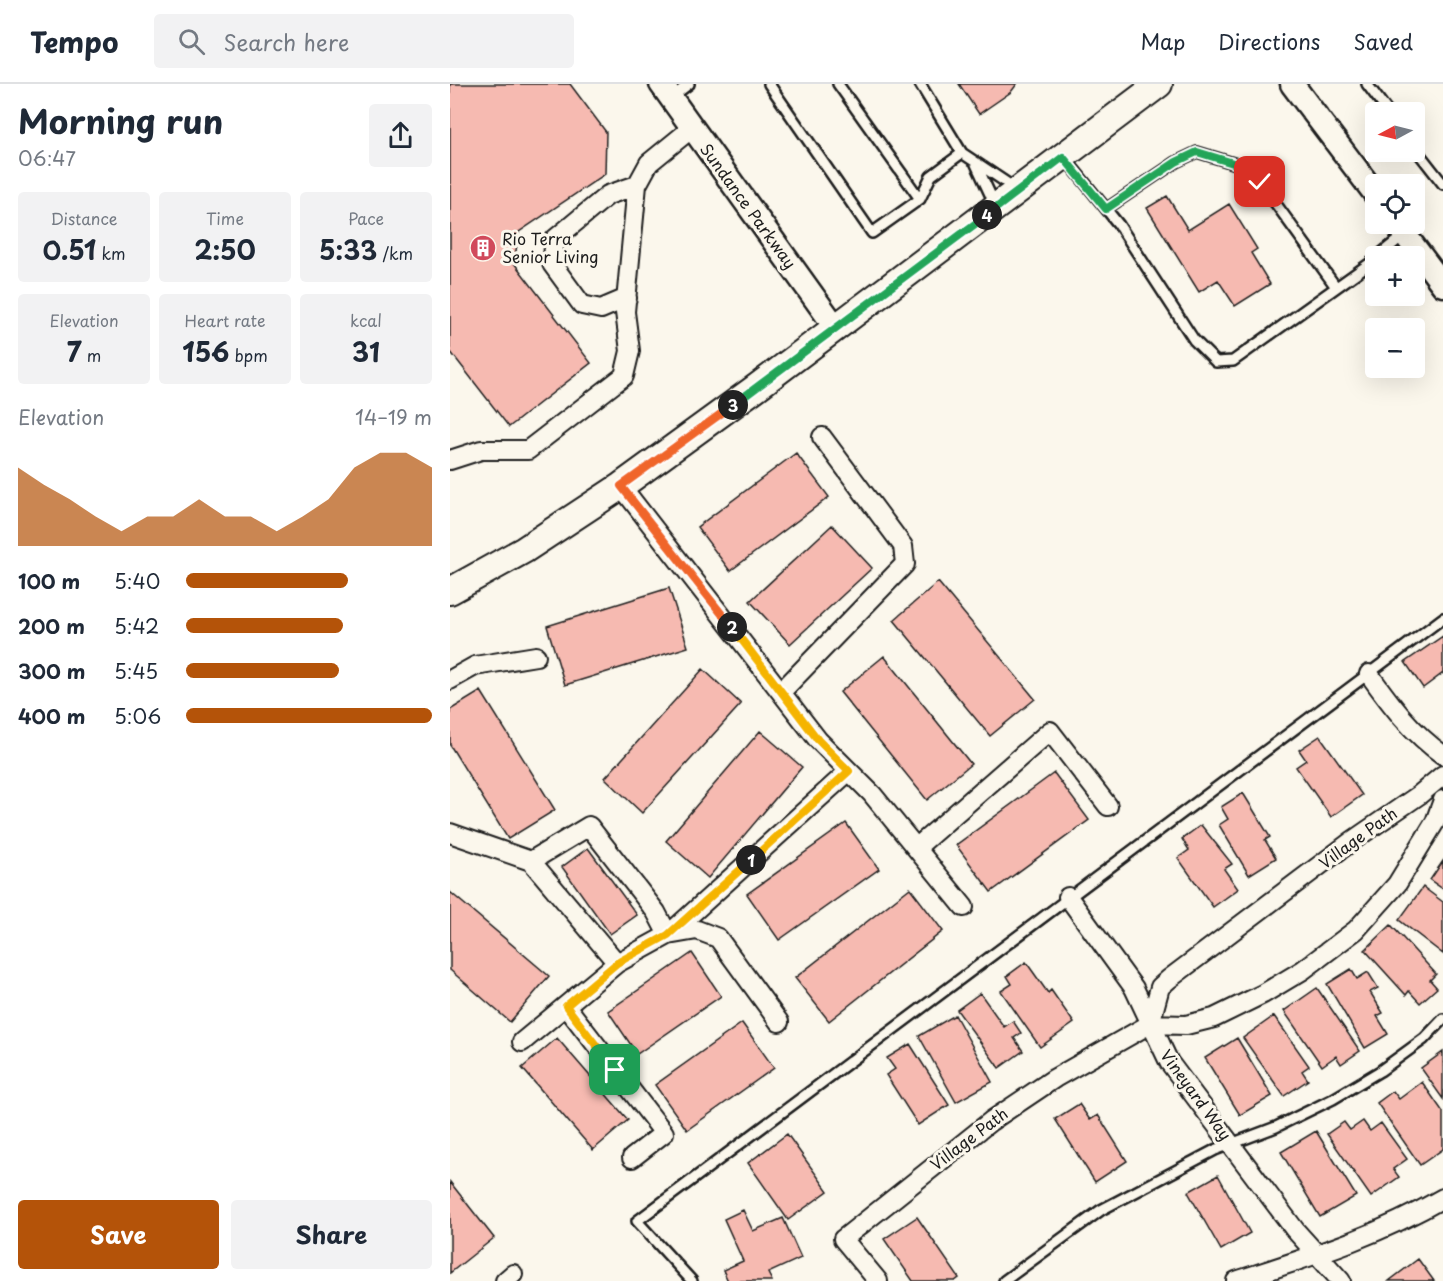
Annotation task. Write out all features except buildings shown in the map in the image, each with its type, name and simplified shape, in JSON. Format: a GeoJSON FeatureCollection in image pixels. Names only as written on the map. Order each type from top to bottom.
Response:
{"type":"FeatureCollection","features":[{"type":"Feature","properties":{"kind":"main road"},"geometry":{"type":"LineString","coordinates":[[450,591],[524,550],[621,486],[836,328],[1159,84]]}},
{"type":"Feature","properties":{"kind":"street"},"geometry":{"type":"LineString","coordinates":[[1292,84],[1365,180]]}},
{"type":"Feature","properties":{"kind":"street","name":"Sundance Parkway"},"geometry":{"type":"LineString","coordinates":[[666,91],[836,328]]}},
{"type":"Feature","properties":{"kind":"street"},"geometry":{"type":"LineString","coordinates":[[450,460],[481,450],[528,450],[624,376],[630,351],[625,312],[637,185],[649,163],[692,128]]}},
{"type":"Feature","properties":{"kind":"street"},"geometry":{"type":"LineString","coordinates":[[627,298],[601,309],[582,305],[552,264],[555,239],[608,195],[637,185]]}},
{"type":"Feature","properties":{"kind":"street"},"geometry":{"type":"LineString","coordinates":[[1405,234],[1443,285]]}},
{"type":"Feature","properties":{"kind":"street"},"geometry":{"type":"LineString","coordinates":[[781,692],[905,564],[903,546],[822,437]]}},
{"type":"Feature","properties":{"kind":"street"},"geometry":{"type":"LineString","coordinates":[[621,486],[818,740],[872,794],[964,907]]}},
{"type":"Feature","properties":{"kind":"street"},"geometry":{"type":"LineString","coordinates":[[450,680],[474,666],[536,656]]}},
{"type":"Feature","properties":{"kind":"street"},"geometry":{"type":"LineString","coordinates":[[1369,674],[1401,718],[1424,742],[1443,755]]}},
{"type":"Feature","properties":{"kind":"street"},"geometry":{"type":"LineString","coordinates":[[916,848],[1050,731],[1108,806]]}},
{"type":"Feature","properties":{"kind":"street"},"geometry":{"type":"LineString","coordinates":[[522,1042],[617,963],[668,935],[849,771]]}},
{"type":"Feature","properties":{"kind":"street","name":"Village Path"},"geometry":{"type":"LineString","coordinates":[[878,1281],[843,1239],[990,1121],[1055,1078],[1150,1024],[1160,987],[1169,979],[1443,775]]}},
{"type":"Feature","properties":{"kind":"street"},"geometry":{"type":"LineString","coordinates":[[1150,1024],[1186,1025],[1214,1018],[1263,994],[1303,970],[1356,930],[1397,884],[1435,822],[1443,800]]}},
{"type":"Feature","properties":{"kind":"street"},"geometry":{"type":"LineString","coordinates":[[531,861],[589,826],[656,912],[668,935]]}},
{"type":"Feature","properties":{"kind":"street"},"geometry":{"type":"LineString","coordinates":[[450,833],[531,861],[617,963]]}},
{"type":"Feature","properties":{"kind":"street","name":"Vineyard Way"},"geometry":{"type":"LineString","coordinates":[[1068,897],[1134,988],[1169,1062],[1295,1230],[1341,1281]]}},
{"type":"Feature","properties":{"kind":"street"},"geometry":{"type":"LineString","coordinates":[[668,935],[697,930],[718,938],[779,1022]]}},
{"type":"Feature","properties":{"kind":"street"},"geometry":{"type":"LineString","coordinates":[[566,1006],[664,1133],[632,1158]]}},
{"type":"Feature","properties":{"kind":"street"},"geometry":{"type":"LineString","coordinates":[[1236,1281],[1342,1247],[1408,1219],[1443,1198]]}},
{"type":"Feature","properties":{"kind":"lane"},"geometry":{"type":"LineString","coordinates":[[666,91],[689,84]]}},
{"type":"Feature","properties":{"kind":"lane"},"geometry":{"type":"LineString","coordinates":[[769,84],[872,233],[920,199],[931,176],[962,153]]}},
{"type":"Feature","properties":{"kind":"lane"},"geometry":{"type":"LineString","coordinates":[[838,84],[920,199]]}},
{"type":"Feature","properties":{"kind":"lane"},"geometry":{"type":"LineString","coordinates":[[920,84],[962,153],[1018,190]]}},
{"type":"Feature","properties":{"kind":"lane"},"geometry":{"type":"LineString","coordinates":[[1367,84],[1380,102]]}},
{"type":"Feature","properties":{"kind":"lane"},"geometry":{"type":"LineString","coordinates":[[1106,209],[1176,162],[1197,152],[1243,166],[1260,182],[1336,287]]}},
{"type":"Feature","properties":{"kind":"lane"},"geometry":{"type":"LineString","coordinates":[[1063,157],[1106,209],[1194,340],[1216,362],[1233,361],[1365,266]]}},
{"type":"Feature","properties":{"kind":"lane"},"geometry":{"type":"LineString","coordinates":[[1425,161],[1443,184]]}},
{"type":"Feature","properties":{"kind":"lane"},"geometry":{"type":"LineString","coordinates":[[976,164],[996,207]]}},
{"type":"Feature","properties":{"kind":"lane"},"geometry":{"type":"LineString","coordinates":[[1387,246],[1397,234]]}},
{"type":"Feature","properties":{"kind":"lane"},"geometry":{"type":"LineString","coordinates":[[692,1281],[637,1221],[1443,618]]}},
{"type":"Feature","properties":{"kind":"lane"},"geometry":{"type":"LineString","coordinates":[[1004,1281],[1101,1210],[1155,1180],[1333,1099],[1380,1071],[1424,1039],[1443,1019]]}},
{"type":"Feature","properties":{"kind":"place","name":"Rio Terra Senior Living"},"geometry":{"type":"Point","coordinates":[483,248]}},
{"type":"Feature","properties":{"kind":"route"},"geometry":{"type":"LineString","coordinates":[[615,1070],[566,1006],[617,963],[668,935],[849,771],[818,740],[621,486],[758,387],[1063,157],[1106,209],[1176,162],[1197,152],[1243,166],[1260,182]]}}]}
